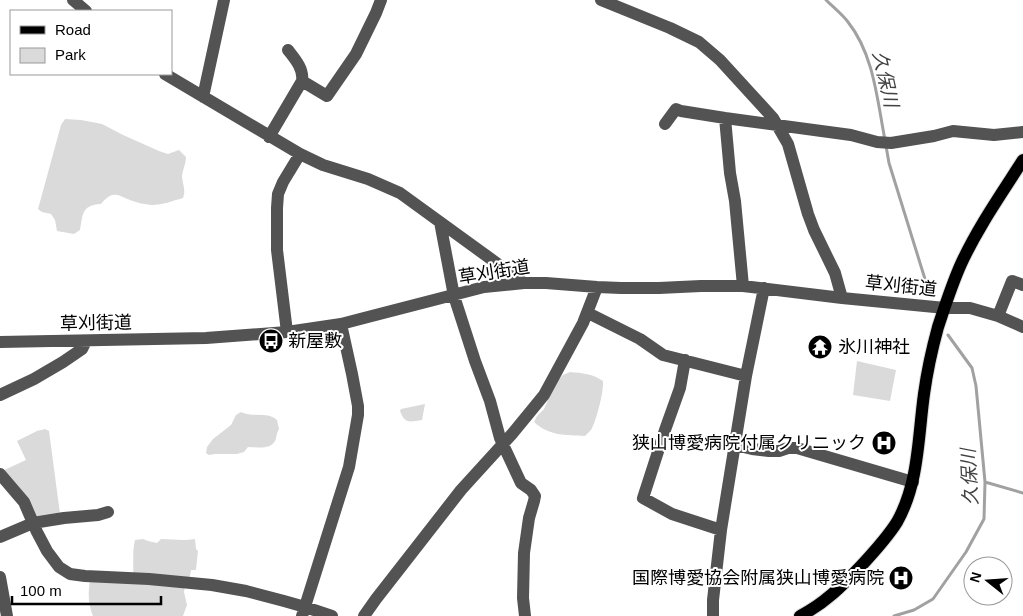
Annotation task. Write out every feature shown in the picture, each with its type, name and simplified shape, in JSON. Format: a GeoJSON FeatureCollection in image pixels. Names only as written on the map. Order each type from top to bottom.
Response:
{"type":"FeatureCollection","features":[{"type":"Feature","properties":{"kind":"main road"},"geometry":{"type":"LineString","coordinates":[[800,616],[842,586],[888,536],[897,521],[913,482],[928,370],[944,308],[961,264],[1023,160]]}},
{"type":"Feature","properties":{"kind":"street"},"geometry":{"type":"LineString","coordinates":[[73,0],[85,10]]}},
{"type":"Feature","properties":{"kind":"street"},"geometry":{"type":"LineString","coordinates":[[203,97],[224,0]]}},
{"type":"Feature","properties":{"kind":"street"},"geometry":{"type":"LineString","coordinates":[[302,81],[327,96],[356,54],[381,0]]}},
{"type":"Feature","properties":{"kind":"street"},"geometry":{"type":"LineString","coordinates":[[601,0],[699,42],[720,60],[773,118],[788,144],[811,222],[835,273],[842,298]]}},
{"type":"Feature","properties":{"kind":"street"},"geometry":{"type":"LineString","coordinates":[[637,14],[639,0]]}},
{"type":"Feature","properties":{"kind":"street"},"geometry":{"type":"LineString","coordinates":[[269,137],[302,81],[303,75],[298,62],[288,50]]}},
{"type":"Feature","properties":{"kind":"street"},"geometry":{"type":"LineString","coordinates":[[167,75],[300,154],[323,165],[368,179],[400,193],[524,283]]}},
{"type":"Feature","properties":{"kind":"street"},"geometry":{"type":"LineString","coordinates":[[665,124],[676,109],[778,126],[851,135],[877,142],[891,143],[953,131],[994,135],[1023,132]]}},
{"type":"Feature","properties":{"kind":"street"},"geometry":{"type":"LineString","coordinates":[[725,118],[743,286]]}},
{"type":"Feature","properties":{"kind":"street"},"geometry":{"type":"LineString","coordinates":[[287,332],[277,250],[278,194],[300,154]]}},
{"type":"Feature","properties":{"kind":"street"},"geometry":{"type":"LineString","coordinates":[[440,222],[454,296],[503,444],[521,484],[531,490],[535,496],[529,518],[524,553],[523,598],[525,616]]}},
{"type":"Feature","properties":{"kind":"street"},"geometry":{"type":"LineString","coordinates":[[998,316],[1012,281],[1023,285]]}},
{"type":"Feature","properties":{"kind":"street","name":"草刈街道"},"geometry":{"type":"LineString","coordinates":[[0,342],[206,338],[287,332],[341,324],[484,287],[524,283],[649,288],[743,286],[944,308],[970,308],[998,316],[1023,327]]}},
{"type":"Feature","properties":{"kind":"street"},"geometry":{"type":"LineString","coordinates":[[364,616],[461,490],[544,395],[588,313],[597,287]]}},
{"type":"Feature","properties":{"kind":"street"},"geometry":{"type":"LineString","coordinates":[[713,616],[721,530],[746,376],[764,288]]}},
{"type":"Feature","properties":{"kind":"street"},"geometry":{"type":"LineString","coordinates":[[588,313],[640,339],[663,355],[746,376]]}},
{"type":"Feature","properties":{"kind":"street"},"geometry":{"type":"LineString","coordinates":[[304,611],[349,467],[358,415],[358,406],[341,324]]}},
{"type":"Feature","properties":{"kind":"street"},"geometry":{"type":"LineString","coordinates":[[0,395],[34,379],[63,362],[82,349],[86,341]]}},
{"type":"Feature","properties":{"kind":"street"},"geometry":{"type":"LineString","coordinates":[[685,360],[680,388],[643,498],[672,514],[721,530]]}},
{"type":"Feature","properties":{"kind":"street"},"geometry":{"type":"LineString","coordinates":[[735,445],[769,451],[797,448],[913,482]]}},
{"type":"Feature","properties":{"kind":"street"},"geometry":{"type":"LineString","coordinates":[[0,474],[24,502],[40,538],[59,568],[70,574],[212,584],[246,591],[304,611],[332,616]]}},
{"type":"Feature","properties":{"kind":"street"},"geometry":{"type":"LineString","coordinates":[[0,537],[33,523],[108,512]]}},
{"type":"Feature","properties":{"kind":"street"},"geometry":{"type":"LineString","coordinates":[[0,577],[7,616]]}},
{"type":"Feature","properties":{"kind":"green space"},"geometry":{"type":"Polygon","coordinates":[[[65,119],[102,124],[168,154],[179,150],[186,157],[182,177],[183,198],[164,204],[152,205],[138,203],[118,195],[110,196],[101,204],[90,206],[86,209],[80,230],[74,234],[57,231],[55,220],[51,214],[38,209],[61,125],[65,119]]]}},
{"type":"Feature","properties":{"kind":"green space"},"geometry":{"type":"Polygon","coordinates":[[[857,361],[896,370],[890,401],[853,395],[857,361]]]}},
{"type":"Feature","properties":{"kind":"green space"},"geometry":{"type":"Polygon","coordinates":[[[570,372],[591,375],[603,381],[601,399],[595,420],[591,430],[585,436],[564,435],[552,432],[534,422],[544,409],[556,382],[563,375],[570,372]]]}},
{"type":"Feature","properties":{"kind":"green space"},"geometry":{"type":"Polygon","coordinates":[[[425,404],[422,420],[408,421],[400,411],[401,409],[425,404]]]}},
{"type":"Feature","properties":{"kind":"green space"},"geometry":{"type":"Polygon","coordinates":[[[241,412],[251,415],[265,415],[277,420],[279,429],[273,444],[263,447],[248,447],[244,452],[237,454],[209,455],[206,453],[207,447],[213,439],[231,425],[236,415],[241,412]]]}},
{"type":"Feature","properties":{"kind":"green space"},"geometry":{"type":"Polygon","coordinates":[[[45,429],[49,431],[60,514],[38,519],[2,471],[26,460],[17,441],[45,429]]]}},
{"type":"Feature","properties":{"kind":"green space"},"geometry":{"type":"Polygon","coordinates":[[[143,539],[157,543],[161,539],[195,539],[198,551],[196,570],[191,570],[190,576],[186,580],[184,592],[187,605],[183,616],[93,616],[89,598],[90,580],[133,581],[135,540],[143,539]]]}},
{"type":"Feature","properties":{"kind":"waterway","name":"久保川"},"geometry":{"type":"LineString","coordinates":[[826,0],[848,22],[864,49],[877,93],[885,140]]}},
{"type":"Feature","properties":{"kind":"waterway","name":"久保川"},"geometry":{"type":"LineString","coordinates":[[886,146],[889,163],[929,292]]}},
{"type":"Feature","properties":{"kind":"waterway","name":"久保川"},"geometry":{"type":"LineString","coordinates":[[894,616],[914,610],[933,599],[966,552],[984,519],[985,482],[976,386],[972,368],[948,335]]}},
{"type":"Feature","properties":{"kind":"waterway"},"geometry":{"type":"LineString","coordinates":[[985,482],[1023,493]]}},
{"type":"Feature","properties":{"kind":"place","name":"新屋敷"},"geometry":{"type":"Point","coordinates":[271,341]}},
{"type":"Feature","properties":{"kind":"place","name":"氷川神社"},"geometry":{"type":"Point","coordinates":[820,347]}},
{"type":"Feature","properties":{"kind":"place","name":"狭山博愛病院付属クリニック"},"geometry":{"type":"Point","coordinates":[884,443]}},
{"type":"Feature","properties":{"kind":"place","name":"国際博愛協会附属狭山博愛病院"},"geometry":{"type":"Point","coordinates":[901,578]}}]}
